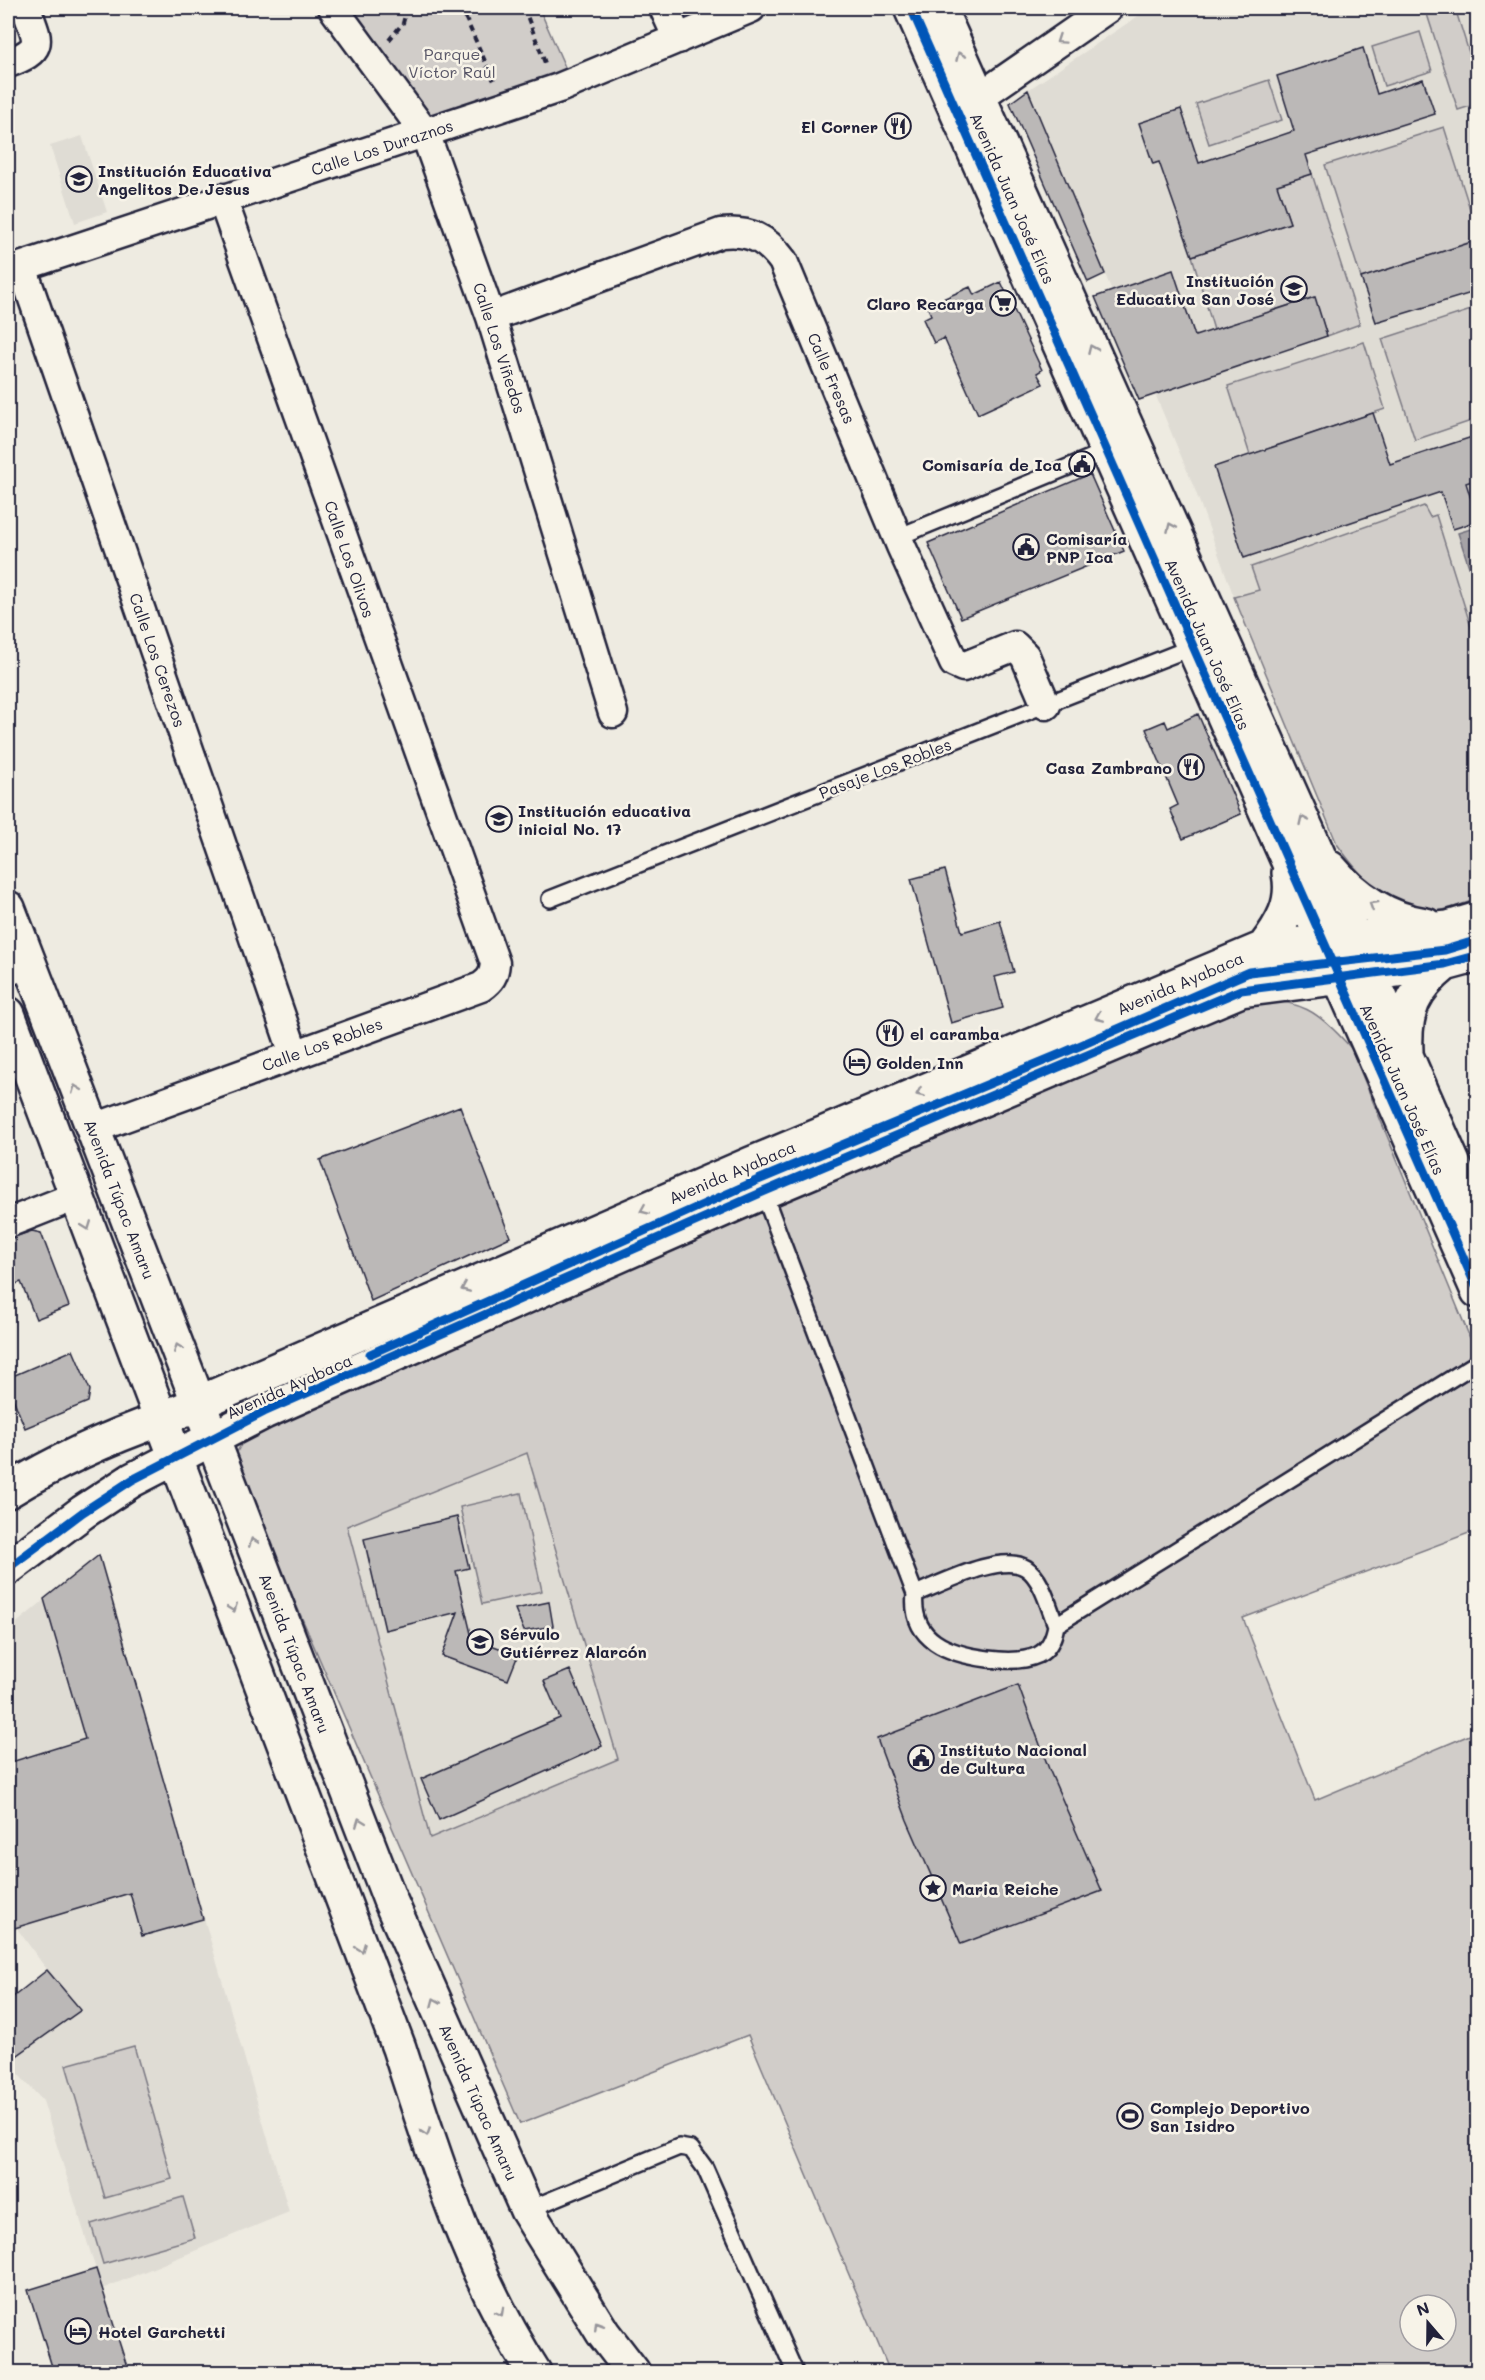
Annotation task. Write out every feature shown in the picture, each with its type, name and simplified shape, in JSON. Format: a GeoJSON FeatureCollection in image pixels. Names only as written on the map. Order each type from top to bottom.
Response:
{"type":"FeatureCollection","features":[{"type":"Feature","properties":{"kind":"street"},"geometry":{"type":"LineString","coordinates":[[17,60],[36,49],[38,39],[26,8]]}},
{"type":"Feature","properties":{"kind":"street","name":"Calle Los Viñedos"},"geometry":{"type":"LineString","coordinates":[[333,8],[425,134],[491,317],[613,713]]}},
{"type":"Feature","properties":{"kind":"street"},"geometry":{"type":"LineString","coordinates":[[664,8],[678,39]]}},
{"type":"Feature","properties":{"kind":"street","name":"Calle Los Duraznos"},"geometry":{"type":"LineString","coordinates":[[15,269],[222,198],[425,134],[559,88],[751,8]]}},
{"type":"Feature","properties":{"kind":"street","name":"Avenida Juan José Elías"},"geometry":{"type":"LineString","coordinates":[[911,8],[968,104],[1206,641],[1285,856],[1337,978],[1478,1292]]}},
{"type":"Feature","properties":{"kind":"street","name":"Avenida Juan José Elías"},"geometry":{"type":"LineString","coordinates":[[939,8],[968,104],[1107,451],[1317,852],[1478,1220]]}},
{"type":"Feature","properties":{"kind":"street"},"geometry":{"type":"LineString","coordinates":[[968,104],[1108,8]]}},
{"type":"Feature","properties":{"kind":"street","name":"Calle Los Olivos"},"geometry":{"type":"LineString","coordinates":[[222,198],[477,919]]}},
{"type":"Feature","properties":{"kind":"street","name":"Calle Fresas"},"geometry":{"type":"LineString","coordinates":[[491,317],[721,233],[739,231],[757,236],[772,246],[783,261],[898,537],[956,666],[963,667],[1015,646],[1025,656],[1046,705]]}},
{"type":"Feature","properties":{"kind":"street","name":"Calle Los Cerezos"},"geometry":{"type":"LineString","coordinates":[[15,269],[294,1054]]}},
{"type":"Feature","properties":{"kind":"street"},"geometry":{"type":"LineString","coordinates":[[1317,852],[1338,877],[1374,907],[1397,918],[1463,923]]}},
{"type":"Feature","properties":{"kind":"street"},"geometry":{"type":"LineString","coordinates":[[1264,948],[1279,927],[1291,900],[1291,884],[1285,856]]}},
{"type":"Feature","properties":{"kind":"street","name":"Avenida Túpac Amaru"},"geometry":{"type":"LineString","coordinates":[[8,908],[18,968],[92,1129],[390,1900],[527,2210],[603,2333],[633,2373]]}},
{"type":"Feature","properties":{"kind":"street","name":"Calle Los Robles"},"geometry":{"type":"LineString","coordinates":[[92,1129],[481,987],[490,981],[495,963],[477,919]]}},
{"type":"Feature","properties":{"kind":"street","name":"Avenida Ayabaca"},"geometry":{"type":"LineString","coordinates":[[8,1569],[83,1512],[176,1455],[212,1437],[757,1178],[1264,948],[1463,923]]}},
{"type":"Feature","properties":{"kind":"street","name":"Avenida Ayabaca"},"geometry":{"type":"LineString","coordinates":[[8,1491],[44,1469],[110,1437],[162,1419],[757,1178],[1241,990],[1445,964],[1478,955]]}},
{"type":"Feature","properties":{"kind":"street"},"geometry":{"type":"LineString","coordinates":[[1406,1056],[1405,1029],[1415,995],[1425,980],[1445,964]]}},
{"type":"Feature","properties":{"kind":"street"},"geometry":{"type":"LineString","coordinates":[[1241,990],[1311,995],[1347,1018],[1367,1045]]}},
{"type":"Feature","properties":{"kind":"street"},"geometry":{"type":"LineString","coordinates":[[8,1014],[399,2048],[458,2221],[493,2300],[534,2373]]}},
{"type":"Feature","properties":{"kind":"street"},"geometry":{"type":"LineString","coordinates":[[8,1223],[76,1197]]}},
{"type":"Feature","properties":{"kind":"street"},"geometry":{"type":"LineString","coordinates":[[350,1917],[390,1900]]}},
{"type":"Feature","properties":{"kind":"lane"},"geometry":{"type":"LineString","coordinates":[[898,537],[1107,451]]}},
{"type":"Feature","properties":{"kind":"lane","name":"Pasaje Los Robles"},"geometry":{"type":"LineString","coordinates":[[550,898],[1206,641]]}},
{"type":"Feature","properties":{"kind":"lane"},"geometry":{"type":"LineString","coordinates":[[757,1178],[915,1594],[914,1608],[928,1637],[942,1648],[962,1656],[1017,1660],[1040,1654],[1053,1641],[1056,1625],[1037,1582],[1027,1568],[1012,1562],[997,1563],[915,1594]]}},
{"type":"Feature","properties":{"kind":"lane"},"geometry":{"type":"LineString","coordinates":[[1056,1625],[1478,1362]]}},
{"type":"Feature","properties":{"kind":"lane"},"geometry":{"type":"LineString","coordinates":[[527,2210],[680,2147],[691,2149],[705,2168],[795,2373]]}},
{"type":"Feature","properties":{"kind":"path"},"geometry":{"type":"LineString","coordinates":[[388,41],[403,23],[408,8]]}},
{"type":"Feature","properties":{"kind":"path"},"geometry":{"type":"LineString","coordinates":[[461,8],[494,82]]}},
{"type":"Feature","properties":{"kind":"path"},"geometry":{"type":"LineString","coordinates":[[524,8],[545,63],[535,67]]}},
{"type":"Feature","properties":{"kind":"path"},"geometry":{"type":"LineString","coordinates":[[384,32],[395,51]]}},
{"type":"Feature","properties":{"kind":"path"},"geometry":{"type":"LineString","coordinates":[[485,86],[505,78]]}},
{"type":"Feature","properties":{"kind":"shaded area","name":"Institución Educativa San José"},"geometry":{"type":"Polygon","coordinates":[[[1150,8],[1477,8],[1477,899],[1436,911],[1349,861],[1337,844],[1234,597],[1194,487],[1028,90],[1150,8]]]}},
{"type":"Feature","properties":{"kind":"shaded area","name":"Institución Educativa Angelitos De Jesus"},"geometry":{"type":"Polygon","coordinates":[[[82,136],[107,212],[75,223],[50,146],[82,136]]]}},
{"type":"Feature","properties":{"kind":"shaded area"},"geometry":{"type":"Polygon","coordinates":[[[1477,527],[1477,580],[1474,582],[1458,533],[1477,527]]]}},
{"type":"Feature","properties":{"kind":"shaded area","name":"Sérvulo Gutiérrez Alarcón"},"geometry":{"type":"Polygon","coordinates":[[[527,1452],[618,1759],[429,1838],[347,1526],[527,1452]]]}},
{"type":"Feature","properties":{"kind":"shaded area"},"geometry":{"type":"Polygon","coordinates":[[[99,1555],[289,2212],[102,2289],[43,2101],[8,2063],[81,2010],[42,1963],[8,1916],[8,1630],[99,1555]]]}},
{"type":"Feature","properties":{"kind":"green space","name":"Parque Víctor Raúl"},"geometry":{"type":"Polygon","coordinates":[[[349,8],[539,8],[569,76],[429,131],[349,8]]]}},
{"type":"Feature","properties":{"kind":"green space"},"geometry":{"type":"Polygon","coordinates":[[[1425,8],[1455,8],[1477,78],[1477,104],[1458,110],[1425,8]]]}},
{"type":"Feature","properties":{"kind":"green space"},"geometry":{"type":"Polygon","coordinates":[[[1420,32],[1432,71],[1384,86],[1372,47],[1420,32]]]}},
{"type":"Feature","properties":{"kind":"green space"},"geometry":{"type":"Polygon","coordinates":[[[1269,80],[1282,120],[1209,144],[1196,104],[1269,80]]]}},
{"type":"Feature","properties":{"kind":"green space"},"geometry":{"type":"Polygon","coordinates":[[[1444,127],[1477,231],[1477,240],[1361,278],[1325,165],[1444,127]]]}},
{"type":"Feature","properties":{"kind":"green space"},"geometry":{"type":"Polygon","coordinates":[[[1312,174],[1360,324],[1327,336],[1314,297],[1214,330],[1192,256],[1290,223],[1277,185],[1312,174]]]}},
{"type":"Feature","properties":{"kind":"green space"},"geometry":{"type":"Polygon","coordinates":[[[1477,308],[1477,419],[1415,440],[1382,339],[1477,308]]]}},
{"type":"Feature","properties":{"kind":"green space"},"geometry":{"type":"Polygon","coordinates":[[[1364,342],[1385,409],[1250,455],[1228,386],[1364,342]]]}},
{"type":"Feature","properties":{"kind":"green space"},"geometry":{"type":"Polygon","coordinates":[[[1424,506],[1430,517],[1436,515],[1477,646],[1477,899],[1437,911],[1422,911],[1392,900],[1367,880],[1337,844],[1234,597],[1259,590],[1251,567],[1424,506]]]}},
{"type":"Feature","properties":{"kind":"green space"},"geometry":{"type":"Polygon","coordinates":[[[1250,998],[1295,1005],[1318,1016],[1351,1048],[1477,1355],[1477,1530],[1243,1618],[1315,1800],[1477,1732],[1477,2372],[890,2372],[748,2035],[520,2124],[238,1470],[237,1452],[248,1432],[1250,998]],[[527,1453],[347,1526],[430,1838],[618,1759],[527,1453]]]}},
{"type":"Feature","properties":{"kind":"green space"},"geometry":{"type":"Polygon","coordinates":[[[521,1493],[542,1591],[482,1604],[460,1507],[521,1493]]]}},
{"type":"Feature","properties":{"kind":"green space"},"geometry":{"type":"Polygon","coordinates":[[[134,2046],[172,2179],[105,2198],[66,2065],[134,2046]]]}},
{"type":"Feature","properties":{"kind":"green space"},"geometry":{"type":"Polygon","coordinates":[[[183,2197],[195,2238],[103,2264],[91,2224],[183,2197]]]}},
{"type":"Feature","properties":{"kind":"building"},"geometry":{"type":"Polygon","coordinates":[[[1363,48],[1377,94],[1423,79],[1435,114],[1306,155],[1312,174],[1277,185],[1290,223],[1192,256],[1159,162],[1153,164],[1139,123],[1181,109],[1199,163],[1294,131],[1277,76],[1363,48]]]}},
{"type":"Feature","properties":{"kind":"building"},"geometry":{"type":"Polygon","coordinates":[[[1028,90],[1105,274],[1088,282],[1010,103],[1028,90]]]}},
{"type":"Feature","properties":{"kind":"building"},"geometry":{"type":"Polygon","coordinates":[[[1478,240],[1478,291],[1376,322],[1361,278],[1478,240]]]}},
{"type":"Feature","properties":{"kind":"building"},"geometry":{"type":"Polygon","coordinates":[[[1173,270],[1195,336],[1315,297],[1327,336],[1139,400],[1095,297],[1173,270]]]}},
{"type":"Feature","properties":{"kind":"building"},"geometry":{"type":"Polygon","coordinates":[[[1001,282],[1042,370],[1037,373],[1043,384],[978,414],[944,338],[934,343],[923,319],[931,315],[927,306],[970,287],[974,295],[1001,282]]]}},
{"type":"Feature","properties":{"kind":"building"},"geometry":{"type":"Polygon","coordinates":[[[1373,413],[1390,464],[1478,435],[1478,479],[1466,483],[1478,521],[1453,529],[1441,492],[1244,558],[1214,467],[1373,413]]]}},
{"type":"Feature","properties":{"kind":"building","name":"Comisaría PNP Ica"},"geometry":{"type":"Polygon","coordinates":[[[1090,474],[1124,551],[961,618],[928,543],[1090,474]]]}},
{"type":"Feature","properties":{"kind":"building","name":"Casa Zambrano"},"geometry":{"type":"Polygon","coordinates":[[[1198,714],[1241,814],[1183,839],[1170,809],[1178,805],[1146,729],[1165,721],[1168,728],[1198,714]]]}},
{"type":"Feature","properties":{"kind":"building"},"geometry":{"type":"Polygon","coordinates":[[[945,870],[962,932],[1000,921],[1014,972],[995,977],[1003,1008],[951,1023],[911,879],[945,870]]]}},
{"type":"Feature","properties":{"kind":"building"},"geometry":{"type":"Polygon","coordinates":[[[460,1106],[510,1237],[371,1301],[320,1160],[460,1106]]]}},
{"type":"Feature","properties":{"kind":"building"},"geometry":{"type":"Polygon","coordinates":[[[32,1231],[41,1233],[69,1306],[36,1319],[21,1282],[8,1287],[8,1239],[32,1231]]]}},
{"type":"Feature","properties":{"kind":"building"},"geometry":{"type":"Polygon","coordinates":[[[73,1350],[90,1390],[88,1402],[25,1428],[8,1386],[8,1378],[73,1350]]]}},
{"type":"Feature","properties":{"kind":"building"},"geometry":{"type":"Polygon","coordinates":[[[457,1517],[469,1568],[456,1571],[472,1638],[518,1655],[508,1680],[442,1656],[458,1612],[385,1630],[364,1539],[457,1517]]]}},
{"type":"Feature","properties":{"kind":"building"},"geometry":{"type":"Polygon","coordinates":[[[99,1555],[203,1919],[142,1936],[130,1893],[8,1930],[8,1763],[85,1739],[44,1599],[99,1555]]]}},
{"type":"Feature","properties":{"kind":"building"},"geometry":{"type":"Polygon","coordinates":[[[549,1602],[553,1626],[524,1631],[515,1609],[549,1602]]]}},
{"type":"Feature","properties":{"kind":"building"},"geometry":{"type":"Polygon","coordinates":[[[570,1670],[602,1746],[439,1820],[421,1779],[560,1718],[544,1681],[570,1670]]]}},
{"type":"Feature","properties":{"kind":"building"},"geometry":{"type":"Polygon","coordinates":[[[1018,1685],[1049,1769],[1102,1891],[961,1944],[907,1820],[877,1739],[1018,1685]]]}},
{"type":"Feature","properties":{"kind":"building"},"geometry":{"type":"Polygon","coordinates":[[[47,1970],[81,2010],[8,2062],[8,2001],[47,1970]]]}},
{"type":"Feature","properties":{"kind":"building","name":"Hotel Garchetti"},"geometry":{"type":"Polygon","coordinates":[[[96,2269],[129,2373],[54,2373],[28,2290],[96,2269]]]}},
{"type":"Feature","properties":{"kind":"cycle path"},"geometry":{"type":"LineString","coordinates":[[911,8],[1478,1291]]}},
{"type":"Feature","properties":{"kind":"cycle path"},"geometry":{"type":"LineString","coordinates":[[370,1354],[758,1180],[1063,1053],[1249,972],[1445,950],[1478,940]]}},
{"type":"Feature","properties":{"kind":"cycle path"},"geometry":{"type":"LineString","coordinates":[[8,1568],[83,1512],[132,1480],[264,1412],[763,1192],[1241,990],[1445,964],[1478,955]]}},
{"type":"Feature","properties":{"kind":"place","name":"El Corner"},"geometry":{"type":"Point","coordinates":[898,126]}},
{"type":"Feature","properties":{"kind":"place","name":"Institución Educativa Angelitos De Jesus"},"geometry":{"type":"Point","coordinates":[79,179]}},
{"type":"Feature","properties":{"kind":"place","name":"Institución Educativa San José"},"geometry":{"type":"Point","coordinates":[1294,289]}},
{"type":"Feature","properties":{"kind":"place","name":"Claro Recarga"},"geometry":{"type":"Point","coordinates":[1003,303]}},
{"type":"Feature","properties":{"kind":"place","name":"Comisaría de Ica"},"geometry":{"type":"Point","coordinates":[1082,464]}},
{"type":"Feature","properties":{"kind":"place","name":"Comisaría PNP Ica"},"geometry":{"type":"Point","coordinates":[1026,547]}},
{"type":"Feature","properties":{"kind":"place","name":"Casa Zambrano"},"geometry":{"type":"Point","coordinates":[1191,767]}},
{"type":"Feature","properties":{"kind":"place","name":"Institución educativa inicial No. 17"},"geometry":{"type":"Point","coordinates":[499,819]}},
{"type":"Feature","properties":{"kind":"place","name":"el caramba"},"geometry":{"type":"Point","coordinates":[890,1033]}},
{"type":"Feature","properties":{"kind":"place","name":"Golden Inn"},"geometry":{"type":"Point","coordinates":[857,1062]}},
{"type":"Feature","properties":{"kind":"place","name":"Sérvulo Gutiérrez Alarcón"},"geometry":{"type":"Point","coordinates":[480,1642]}},
{"type":"Feature","properties":{"kind":"place","name":"Instituto Nacional de Cultura"},"geometry":{"type":"Point","coordinates":[921,1758]}},
{"type":"Feature","properties":{"kind":"place","name":"Maria Reiche"},"geometry":{"type":"Point","coordinates":[933,1888]}},
{"type":"Feature","properties":{"kind":"place","name":"Complejo Deportivo San Isidro"},"geometry":{"type":"Point","coordinates":[1130,2116]}},
{"type":"Feature","properties":{"kind":"place","name":"Hotel Garchetti"},"geometry":{"type":"Point","coordinates":[78,2331]}}]}
